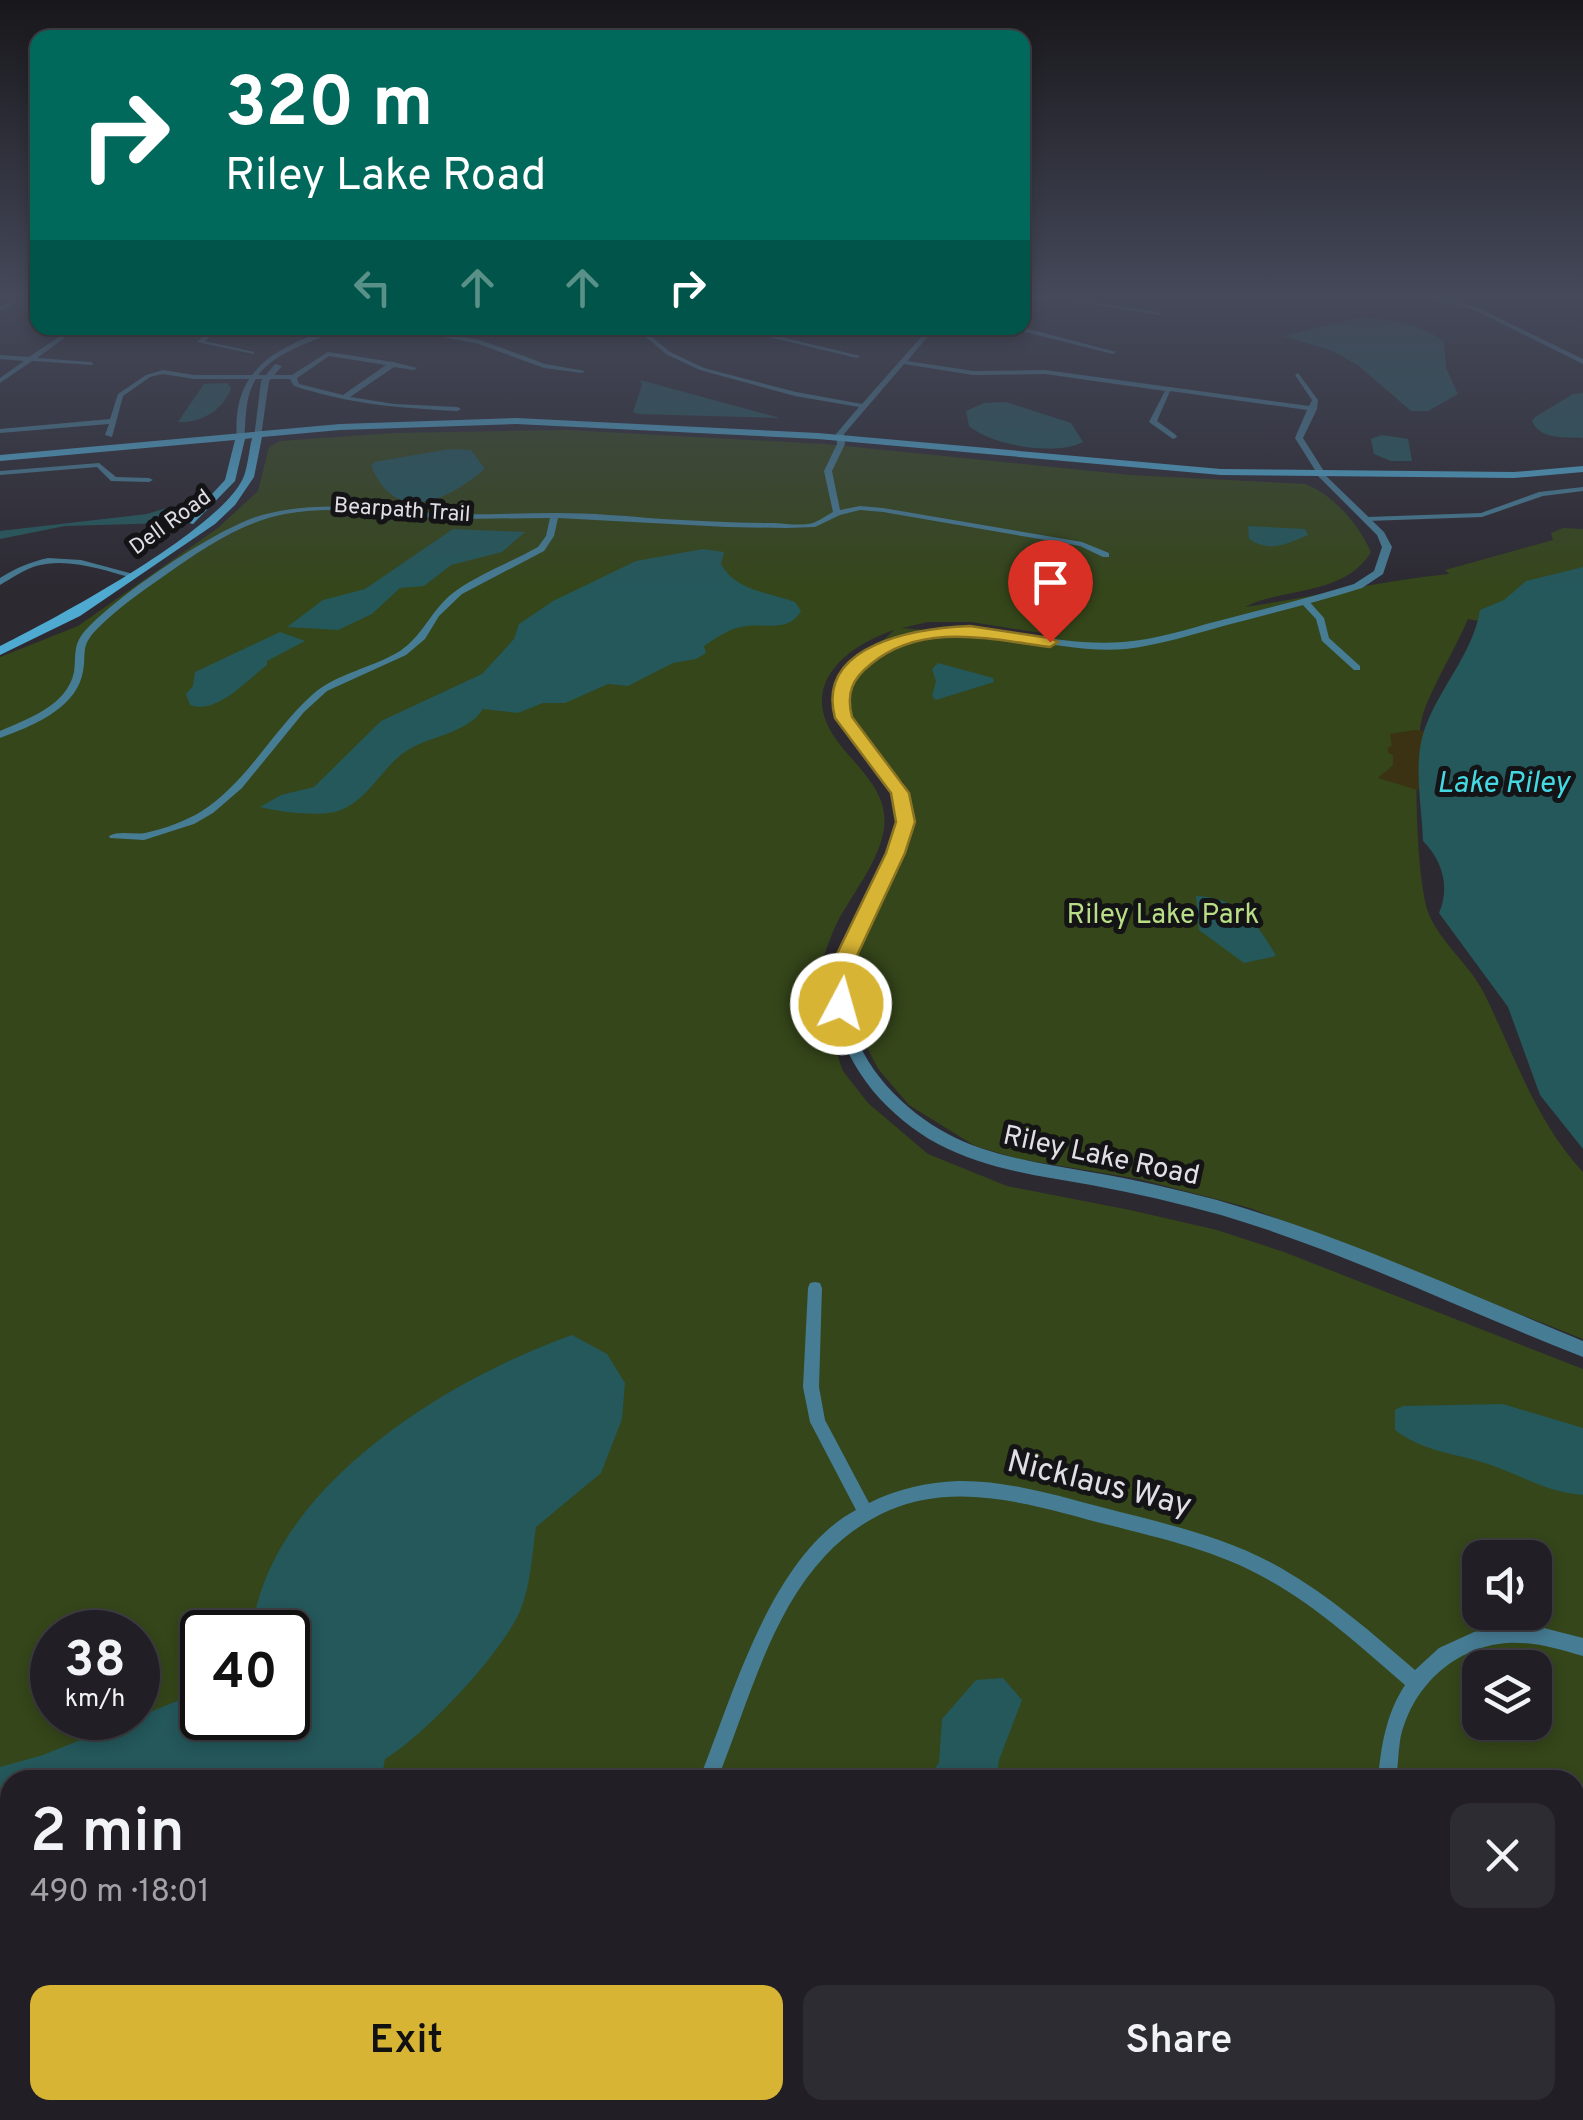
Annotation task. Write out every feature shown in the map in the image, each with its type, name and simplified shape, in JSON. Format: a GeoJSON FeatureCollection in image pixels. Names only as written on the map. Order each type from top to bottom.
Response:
{"type":"FeatureCollection","features":[{"type":"Feature","properties":{"kind":"main road"},"geometry":{"type":"LineString","coordinates":[[0,458],[370,425],[516,420],[840,438],[1051,459],[1323,476],[1540,474],[1583,469]]}},
{"type":"Feature","properties":{"kind":"main road","name":"Dell Road"},"geometry":{"type":"LineString","coordinates":[[0,650],[76,613],[198,532],[231,503],[249,477],[257,436]]}},
{"type":"Feature","properties":{"kind":"main road","name":"Dell Road"},"geometry":{"type":"LineString","coordinates":[[0,638],[60,609],[213,503],[230,481],[240,438]]}},
{"type":"Feature","properties":{"kind":"street"},"geometry":{"type":"LineString","coordinates":[[109,435],[123,394]]}},
{"type":"Feature","properties":{"kind":"street","name":"Dell Road"},"geometry":{"type":"LineString","coordinates":[[240,438],[246,394]]}},
{"type":"Feature","properties":{"kind":"street","name":"Dell Road"},"geometry":{"type":"LineString","coordinates":[[257,436],[264,394]]}},
{"type":"Feature","properties":{"kind":"street"},"geometry":{"type":"LineString","coordinates":[[332,394],[394,406],[456,409]]}},
{"type":"Feature","properties":{"kind":"street"},"geometry":{"type":"LineString","coordinates":[[345,397],[349,394]]}},
{"type":"Feature","properties":{"kind":"street"},"geometry":{"type":"LineString","coordinates":[[795,394],[863,406]]}},
{"type":"Feature","properties":{"kind":"street"},"geometry":{"type":"LineString","coordinates":[[836,513],[828,471],[840,438],[874,394]]}},
{"type":"Feature","properties":{"kind":"street"},"geometry":{"type":"LineString","coordinates":[[1166,394],[1153,422],[1173,437]]}},
{"type":"Feature","properties":{"kind":"street"},"geometry":{"type":"LineString","coordinates":[[1193,394],[1313,409]]}},
{"type":"Feature","properties":{"kind":"street","name":"Riley Lake Road"},"geometry":{"type":"LineString","coordinates":[[1314,394],[1313,409],[1299,438],[1323,476],[1367,519],[1387,547],[1379,572],[1358,586],[1120,646],[1074,646],[970,631],[925,633],[885,644],[856,664],[840,689],[844,718],[900,793],[905,822],[896,853],[844,962],[842,1014],[851,1040],[884,1092],[909,1116],[974,1153],[1011,1166],[1146,1190],[1224,1209],[1352,1255],[1583,1349]]}},
{"type":"Feature","properties":{"kind":"street"},"geometry":{"type":"LineString","coordinates":[[0,431],[113,421]]}},
{"type":"Feature","properties":{"kind":"street"},"geometry":{"type":"LineString","coordinates":[[0,473],[99,466],[114,479],[149,480]]}},
{"type":"Feature","properties":{"kind":"street"},"geometry":{"type":"LineString","coordinates":[[1367,519],[1482,515],[1542,494],[1583,489]]}},
{"type":"Feature","properties":{"kind":"street","name":"Bearpath Trail"},"geometry":{"type":"LineString","coordinates":[[0,735],[38,718],[66,695],[78,672],[78,652],[90,630],[218,538],[248,522],[287,510],[326,506],[439,516],[555,515],[792,526],[815,524],[836,513],[860,508],[1082,544],[1106,556]]}},
{"type":"Feature","properties":{"kind":"street"},"geometry":{"type":"LineString","coordinates":[[114,836],[133,839],[168,830],[226,799],[312,699],[338,680],[414,645],[459,592],[541,549],[550,536],[555,515]]}},
{"type":"Feature","properties":{"kind":"street"},"geometry":{"type":"LineString","coordinates":[[0,582],[16,569],[53,558],[76,559],[133,575]]}},
{"type":"Feature","properties":{"kind":"street"},"geometry":{"type":"LineString","coordinates":[[1304,601],[1318,614],[1325,639],[1357,668]]}},
{"type":"Feature","properties":{"kind":"street"},"geometry":{"type":"LineString","coordinates":[[815,1288],[811,1386],[818,1422],[866,1512]]}},
{"type":"Feature","properties":{"kind":"street","name":"Nicklaus Way"},"geometry":{"type":"LineString","coordinates":[[712,1770],[776,1617],[818,1550],[866,1512],[911,1494],[982,1488],[1019,1493],[1233,1552],[1318,1601],[1415,1682]]}},
{"type":"Feature","properties":{"kind":"street"},"geometry":{"type":"LineString","coordinates":[[1387,1770],[1396,1716],[1415,1682],[1435,1660],[1464,1642],[1497,1634],[1534,1632],[1583,1648]]}},
{"type":"Feature","properties":{"kind":"green space","name":"Riley Lake Park"},"geometry":{"type":"Polygon","coordinates":[[[567,430],[825,444],[1131,475],[1305,484],[1335,503],[1360,531],[1371,552],[1346,576],[1245,607],[1449,574],[1445,570],[1553,540],[1551,533],[1563,528],[1583,529],[1583,578],[1481,610],[1478,621],[1468,619],[1425,708],[1418,749],[1417,809],[1420,870],[1428,912],[1484,993],[1539,1109],[1583,1172],[1583,1339],[1250,1208],[1139,1179],[1019,1159],[975,1146],[909,1105],[879,1070],[862,1039],[853,1007],[859,941],[910,842],[913,816],[904,783],[853,731],[846,676],[894,630],[843,658],[824,687],[826,722],[879,795],[885,820],[875,857],[828,944],[811,1011],[831,1037],[843,1071],[868,1103],[928,1154],[1007,1186],[1217,1230],[1284,1252],[1583,1369],[1583,1770],[0,1770],[0,657],[78,626],[218,528],[258,491],[269,447],[280,441],[393,433],[567,430]],[[928,622],[902,628],[1035,640],[1060,636],[971,622],[928,622]]]}},
{"type":"Feature","properties":{"kind":"sand"},"geometry":{"type":"Polygon","coordinates":[[[1424,731],[1421,791],[1378,778],[1393,765],[1393,755],[1388,753],[1392,746],[1390,734],[1424,731]]]}},
{"type":"Feature","properties":{"kind":"water"},"geometry":{"type":"Polygon","coordinates":[[[197,394],[228,394],[210,414],[178,422],[197,394]]]}},
{"type":"Feature","properties":{"kind":"water"},"geometry":{"type":"Polygon","coordinates":[[[639,394],[691,394],[780,418],[638,414],[633,412],[639,394]]]}},
{"type":"Feature","properties":{"kind":"water"},"geometry":{"type":"Polygon","coordinates":[[[1391,394],[1458,394],[1428,411],[1411,411],[1391,394]]]}},
{"type":"Feature","properties":{"kind":"water"},"geometry":{"type":"Polygon","coordinates":[[[1573,394],[1583,394],[1583,438],[1541,432],[1532,421],[1535,417],[1573,394]]]}},
{"type":"Feature","properties":{"kind":"water"},"geometry":{"type":"Polygon","coordinates":[[[1006,402],[1071,423],[1083,442],[1057,448],[1025,447],[993,439],[969,426],[966,411],[984,403],[1006,402]]]}},
{"type":"Feature","properties":{"kind":"water"},"geometry":{"type":"Polygon","coordinates":[[[1382,435],[1408,439],[1412,461],[1391,461],[1374,454],[1371,439],[1382,435]]]}},
{"type":"Feature","properties":{"kind":"water"},"geometry":{"type":"Polygon","coordinates":[[[450,449],[471,450],[485,469],[455,490],[424,502],[394,497],[371,466],[374,462],[450,449]]]}},
{"type":"Feature","properties":{"kind":"water"},"geometry":{"type":"Polygon","coordinates":[[[173,506],[179,510],[166,523],[65,526],[0,539],[0,531],[147,514],[173,506]]]}},
{"type":"Feature","properties":{"kind":"water"},"geometry":{"type":"Polygon","coordinates":[[[1248,526],[1305,529],[1308,535],[1285,544],[1264,546],[1249,539],[1248,526]]]}},
{"type":"Feature","properties":{"kind":"water"},"geometry":{"type":"Polygon","coordinates":[[[453,529],[525,532],[502,552],[451,565],[424,586],[400,588],[372,614],[338,630],[287,627],[323,600],[365,589],[453,529]]]}},
{"type":"Feature","properties":{"kind":"water"},"geometry":{"type":"Polygon","coordinates":[[[703,549],[724,552],[721,564],[735,580],[795,602],[801,611],[782,625],[731,630],[704,646],[706,653],[696,659],[673,663],[628,686],[608,684],[565,703],[543,703],[518,713],[483,709],[466,725],[402,754],[365,793],[338,811],[299,813],[260,807],[281,795],[314,787],[381,721],[482,674],[514,639],[519,624],[553,601],[636,561],[703,549]]]}},
{"type":"Feature","properties":{"kind":"water","name":"Lake Riley"},"geometry":{"type":"Polygon","coordinates":[[[1583,567],[1583,1149],[1540,1095],[1508,1007],[1439,913],[1444,885],[1440,866],[1423,841],[1419,772],[1424,731],[1470,642],[1480,610],[1504,600],[1526,581],[1583,567]]]}},
{"type":"Feature","properties":{"kind":"water"},"geometry":{"type":"Polygon","coordinates":[[[280,632],[305,641],[267,661],[267,665],[221,701],[200,707],[190,705],[186,694],[193,686],[195,672],[280,632]]]}},
{"type":"Feature","properties":{"kind":"water"},"geometry":{"type":"Polygon","coordinates":[[[938,663],[993,678],[994,682],[936,700],[932,696],[936,681],[932,669],[938,663]]]}},
{"type":"Feature","properties":{"kind":"water"},"geometry":{"type":"Polygon","coordinates":[[[1196,896],[1223,901],[1244,913],[1276,956],[1244,963],[1199,930],[1196,896]]]}},
{"type":"Feature","properties":{"kind":"water"},"geometry":{"type":"Polygon","coordinates":[[[572,1335],[607,1354],[625,1383],[622,1419],[601,1473],[536,1527],[527,1591],[497,1649],[420,1732],[385,1759],[383,1770],[0,1770],[80,1740],[160,1740],[160,1708],[180,1700],[180,1740],[310,1740],[310,1610],[258,1610],[265,1580],[291,1531],[328,1486],[420,1410],[472,1380],[572,1335]]]}},
{"type":"Feature","properties":{"kind":"water"},"geometry":{"type":"Polygon","coordinates":[[[1503,1404],[1583,1428],[1583,1495],[1556,1490],[1485,1463],[1427,1447],[1395,1430],[1395,1410],[1403,1406],[1503,1404]]]}},
{"type":"Feature","properties":{"kind":"water"},"geometry":{"type":"Polygon","coordinates":[[[1003,1678],[1022,1700],[998,1770],[934,1770],[939,1763],[942,1719],[976,1680],[1003,1678]]]}},
{"type":"Feature","properties":{"kind":"route"},"geometry":{"type":"LineString","coordinates":[[841,1004],[844,962],[852,939],[896,853],[905,822],[900,793],[844,718],[840,689],[846,676],[869,653],[885,644],[925,633],[970,631],[1050,642]]}}]}
